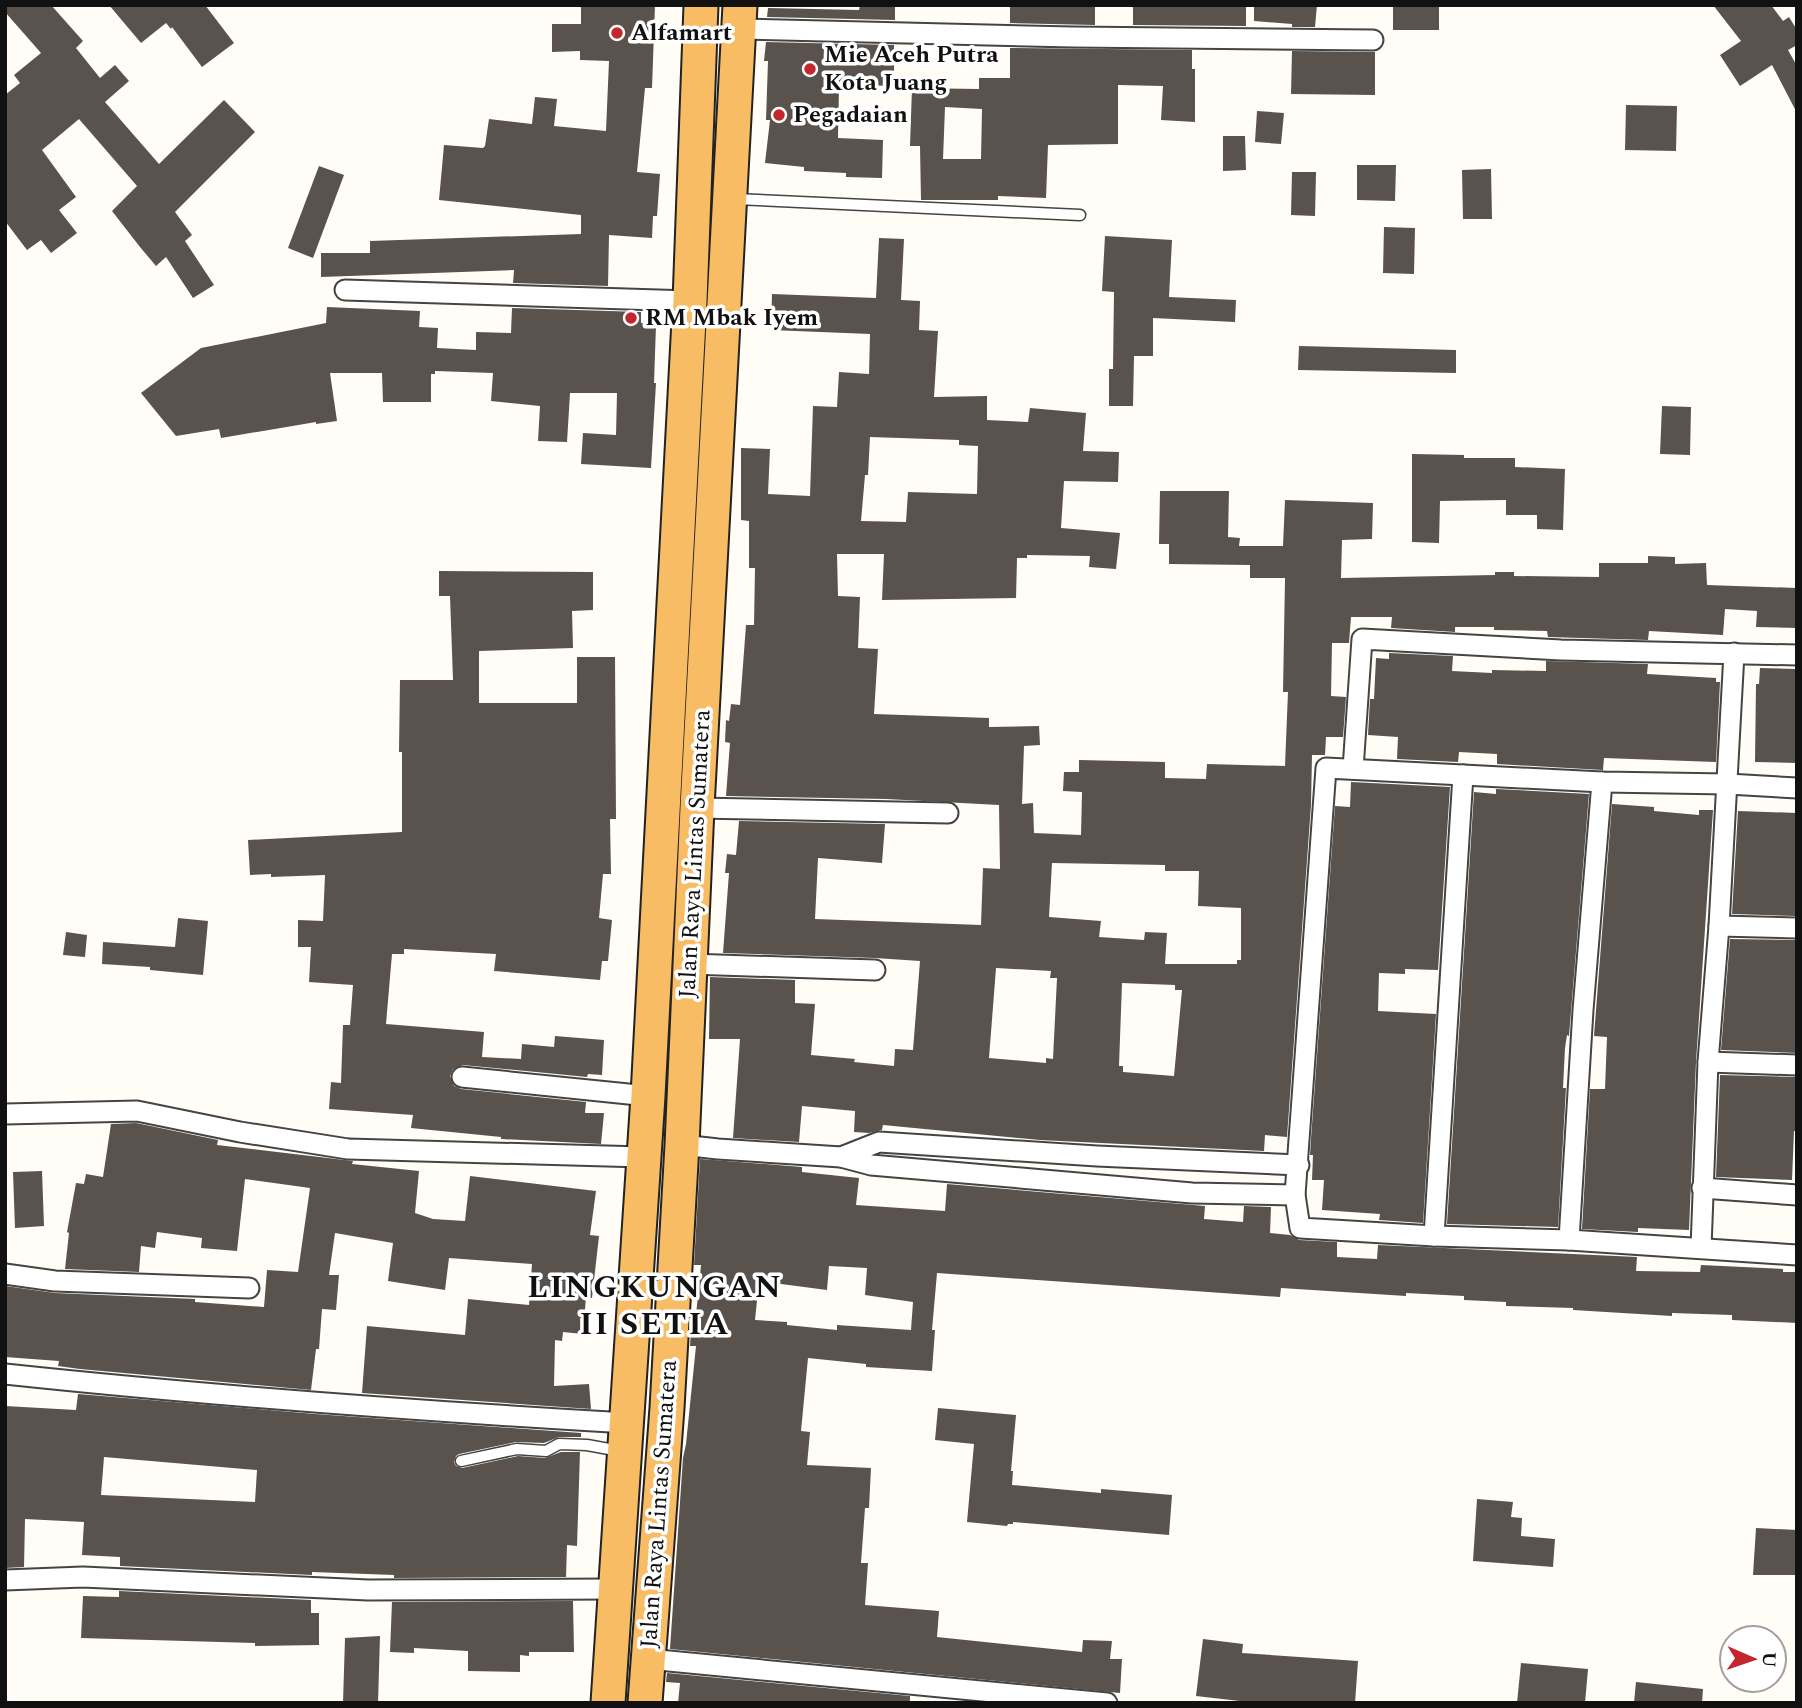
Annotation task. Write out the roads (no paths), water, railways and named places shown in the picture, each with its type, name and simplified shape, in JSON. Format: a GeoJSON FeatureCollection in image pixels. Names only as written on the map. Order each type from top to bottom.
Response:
{"type":"FeatureCollection","features":[{"type":"Feature","properties":{"kind":"highway","name":"Jalan Raya Lintas Sumatera"},"geometry":{"type":"LineString","coordinates":[[608,1703],[648,1096],[690,301],[701,5]]}},
{"type":"Feature","properties":{"kind":"highway","name":"Jalan Raya Lintas Sumatera"},"geometry":{"type":"LineString","coordinates":[[645,1703],[667,1408],[682,1145],[697,808],[740,17]]}},
{"type":"Feature","properties":{"kind":"street"},"geometry":{"type":"LineString","coordinates":[[740,17],[1073,37],[1373,40]]}},
{"type":"Feature","properties":{"kind":"street"},"geometry":{"type":"LineString","coordinates":[[345,290],[690,301]]}},
{"type":"Feature","properties":{"kind":"street"},"geometry":{"type":"LineString","coordinates":[[1353,769],[1362,639],[1560,650],[1797,655]]}},
{"type":"Feature","properties":{"kind":"street"},"geometry":{"type":"LineString","coordinates":[[1701,1248],[1708,1062],[1719,926],[1734,653]]}},
{"type":"Feature","properties":{"kind":"street"},"geometry":{"type":"LineString","coordinates":[[1797,788],[1602,782],[1326,768],[1295,1195],[1300,1228],[1569,1240],[1797,1255]]}},
{"type":"Feature","properties":{"kind":"street"},"geometry":{"type":"LineString","coordinates":[[1434,1236],[1463,775]]}},
{"type":"Feature","properties":{"kind":"street"},"geometry":{"type":"LineString","coordinates":[[1569,1240],[1583,1010],[1602,782]]}},
{"type":"Feature","properties":{"kind":"street"},"geometry":{"type":"LineString","coordinates":[[697,808],[948,813]]}},
{"type":"Feature","properties":{"kind":"street"},"geometry":{"type":"LineString","coordinates":[[1719,926],[1797,928]]}},
{"type":"Feature","properties":{"kind":"street"},"geometry":{"type":"LineString","coordinates":[[689,964],[876,970]]}},
{"type":"Feature","properties":{"kind":"street"},"geometry":{"type":"LineString","coordinates":[[1708,1062],[1797,1065]]}},
{"type":"Feature","properties":{"kind":"street"},"geometry":{"type":"LineString","coordinates":[[462,1077],[648,1096]]}},
{"type":"Feature","properties":{"kind":"street"},"geometry":{"type":"LineString","coordinates":[[5,1114],[137,1111],[240,1132],[348,1149],[643,1157]]}},
{"type":"Feature","properties":{"kind":"street"},"geometry":{"type":"LineString","coordinates":[[841,1157],[878,1142],[1299,1165]]}},
{"type":"Feature","properties":{"kind":"street"},"geometry":{"type":"LineString","coordinates":[[682,1145],[841,1157],[871,1165],[1192,1193],[1295,1195]]}},
{"type":"Feature","properties":{"kind":"street"},"geometry":{"type":"LineString","coordinates":[[1096,1184],[1097,1156]]}},
{"type":"Feature","properties":{"kind":"street"},"geometry":{"type":"LineString","coordinates":[[1702,1188],[1797,1195]]}},
{"type":"Feature","properties":{"kind":"street"},"geometry":{"type":"LineString","coordinates":[[5,1274],[55,1281],[250,1288]]}},
{"type":"Feature","properties":{"kind":"street"},"geometry":{"type":"LineString","coordinates":[[5,1374],[313,1402],[625,1437]]}},
{"type":"Feature","properties":{"kind":"street"},"geometry":{"type":"LineString","coordinates":[[5,1580],[83,1577],[368,1590],[614,1590]]}},
{"type":"Feature","properties":{"kind":"street"},"geometry":{"type":"LineString","coordinates":[[648,1659],[1107,1703]]}},
{"type":"Feature","properties":{"kind":"lane"},"geometry":{"type":"LineString","coordinates":[[731,199],[1080,215]]}},
{"type":"Feature","properties":{"kind":"lane"},"geometry":{"type":"LineString","coordinates":[[461,1461],[517,1449],[546,1451],[559,1444],[587,1445],[625,1437]]}},
{"type":"Feature","properties":{"kind":"place","name":"Alfamart"},"geometry":{"type":"Point","coordinates":[617,33]}},
{"type":"Feature","properties":{"kind":"place","name":"Mie Aceh Putra Kota Juang"},"geometry":{"type":"Point","coordinates":[810,69]}},
{"type":"Feature","properties":{"kind":"place","name":"Pegadaian"},"geometry":{"type":"Point","coordinates":[779,115]}},
{"type":"Feature","properties":{"kind":"place","name":"RM Mbak Iyem"},"geometry":{"type":"Point","coordinates":[631,318]}},
{"type":"Feature","properties":{"kind":"district","name":"LINGKUNGAN II SETIA"},"geometry":{"type":"Point","coordinates":[655,1306]}}]}
